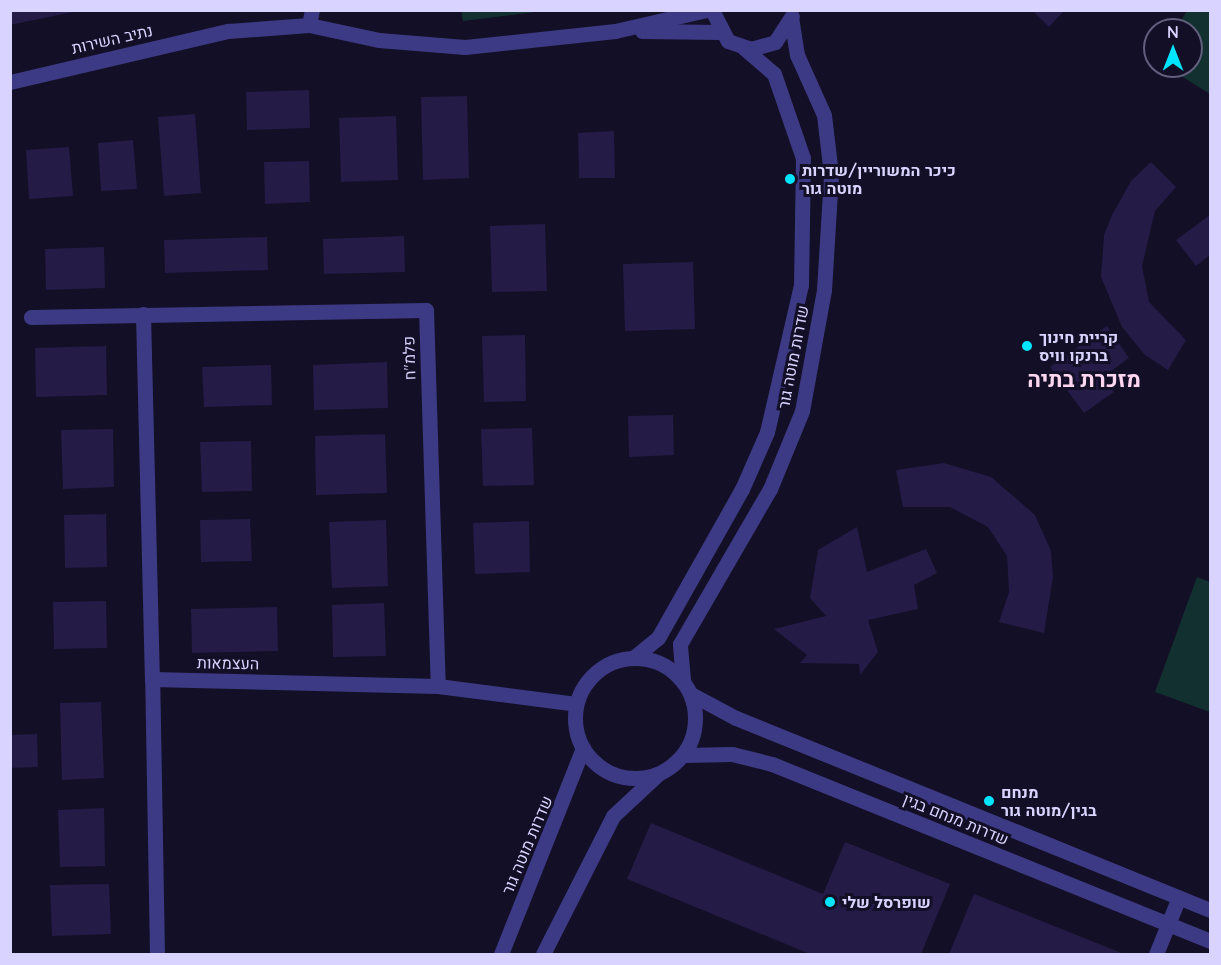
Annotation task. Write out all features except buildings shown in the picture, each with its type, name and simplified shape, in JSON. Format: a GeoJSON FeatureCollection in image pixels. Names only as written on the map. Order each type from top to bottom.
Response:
{"type":"FeatureCollection","features":[{"type":"Feature","properties":{"kind":"street","name":"נתיב השירות"},"geometry":{"type":"LineString","coordinates":[[615,31],[707,10]]}},
{"type":"Feature","properties":{"kind":"street"},"geometry":{"type":"LineString","coordinates":[[712,10],[720,32]]}},
{"type":"Feature","properties":{"kind":"street"},"geometry":{"type":"LineString","coordinates":[[744,48],[775,42],[792,14]]}},
{"type":"Feature","properties":{"kind":"street","name":"שדרות מוטה גור"},"geometry":{"type":"LineString","coordinates":[[683,680],[680,644],[770,489],[802,411],[824,290],[831,174],[824,115],[797,55],[792,14]]}},
{"type":"Feature","properties":{"kind":"street","name":"נתיב השירות"},"geometry":{"type":"LineString","coordinates":[[10,82],[228,31],[311,18],[379,40],[465,47],[615,31],[720,32]]}},
{"type":"Feature","properties":{"kind":"street","name":"שדרות מוטה גור"},"geometry":{"type":"LineString","coordinates":[[633,658],[658,638],[746,479],[767,432],[801,285],[803,158],[774,74],[744,48],[720,32]]}},
{"type":"Feature","properties":{"kind":"street","name":"פלמ\"ח"},"geometry":{"type":"LineString","coordinates":[[31,317],[426,310],[438,686]]}},
{"type":"Feature","properties":{"kind":"street"},"geometry":{"type":"LineString","coordinates":[[143,314],[157,954]]}},
{"type":"Feature","properties":{"kind":"street"},"geometry":{"type":"LineString","coordinates":[[543,954],[613,816],[658,774],[683,755],[695,726],[691,694],[683,680],[656,661],[633,658],[596,672],[576,704],[583,748],[616,775],[658,774]]}},
{"type":"Feature","properties":{"kind":"street","name":"העצמאות"},"geometry":{"type":"LineString","coordinates":[[152,679],[438,686],[576,704]]}},
{"type":"Feature","properties":{"kind":"street","name":"שדרות מנחם בגין"},"geometry":{"type":"LineString","coordinates":[[691,694],[736,718],[1210,910]]}},
{"type":"Feature","properties":{"kind":"street","name":"שדרות מוטה גור"},"geometry":{"type":"LineString","coordinates":[[501,954],[583,748]]}},
{"type":"Feature","properties":{"kind":"street","name":"שדרות מנחם בגין"},"geometry":{"type":"LineString","coordinates":[[683,755],[732,754],[772,764],[1210,941]]}},
{"type":"Feature","properties":{"kind":"street"},"geometry":{"type":"LineString","coordinates":[[1156,954],[1179,897]]}},
{"type":"Feature","properties":{"kind":"green space"},"geometry":{"type":"Polygon","coordinates":[[[461,10],[543,10],[543,11],[463,21],[461,10]]]}},
{"type":"Feature","properties":{"kind":"green space"},"geometry":{"type":"Polygon","coordinates":[[[1187,11],[1210,11],[1210,94],[1184,78],[1203,78],[1203,18],[1183,18],[1187,11]]]}},
{"type":"Feature","properties":{"kind":"green space"},"geometry":{"type":"Polygon","coordinates":[[[1197,577],[1210,582],[1210,712],[1155,692],[1197,577]]]}},
{"type":"Feature","properties":{"kind":"place","name":"כיכר המשוריין/שדרות מוטה גור"},"geometry":{"type":"Point","coordinates":[790,179]}},
{"type":"Feature","properties":{"kind":"place","name":"קריית חינוך ברנקו וויס"},"geometry":{"type":"Point","coordinates":[1027,346]}},
{"type":"Feature","properties":{"kind":"place","name":"מנחם בגין/מוטה גור"},"geometry":{"type":"Point","coordinates":[989,801]}},
{"type":"Feature","properties":{"kind":"place","name":"שופרסל שלי"},"geometry":{"type":"Point","coordinates":[830,902]}},
{"type":"Feature","properties":{"kind":"district","name":"מזכרת בתיה"},"geometry":{"type":"Point","coordinates":[1084,380]}}]}
